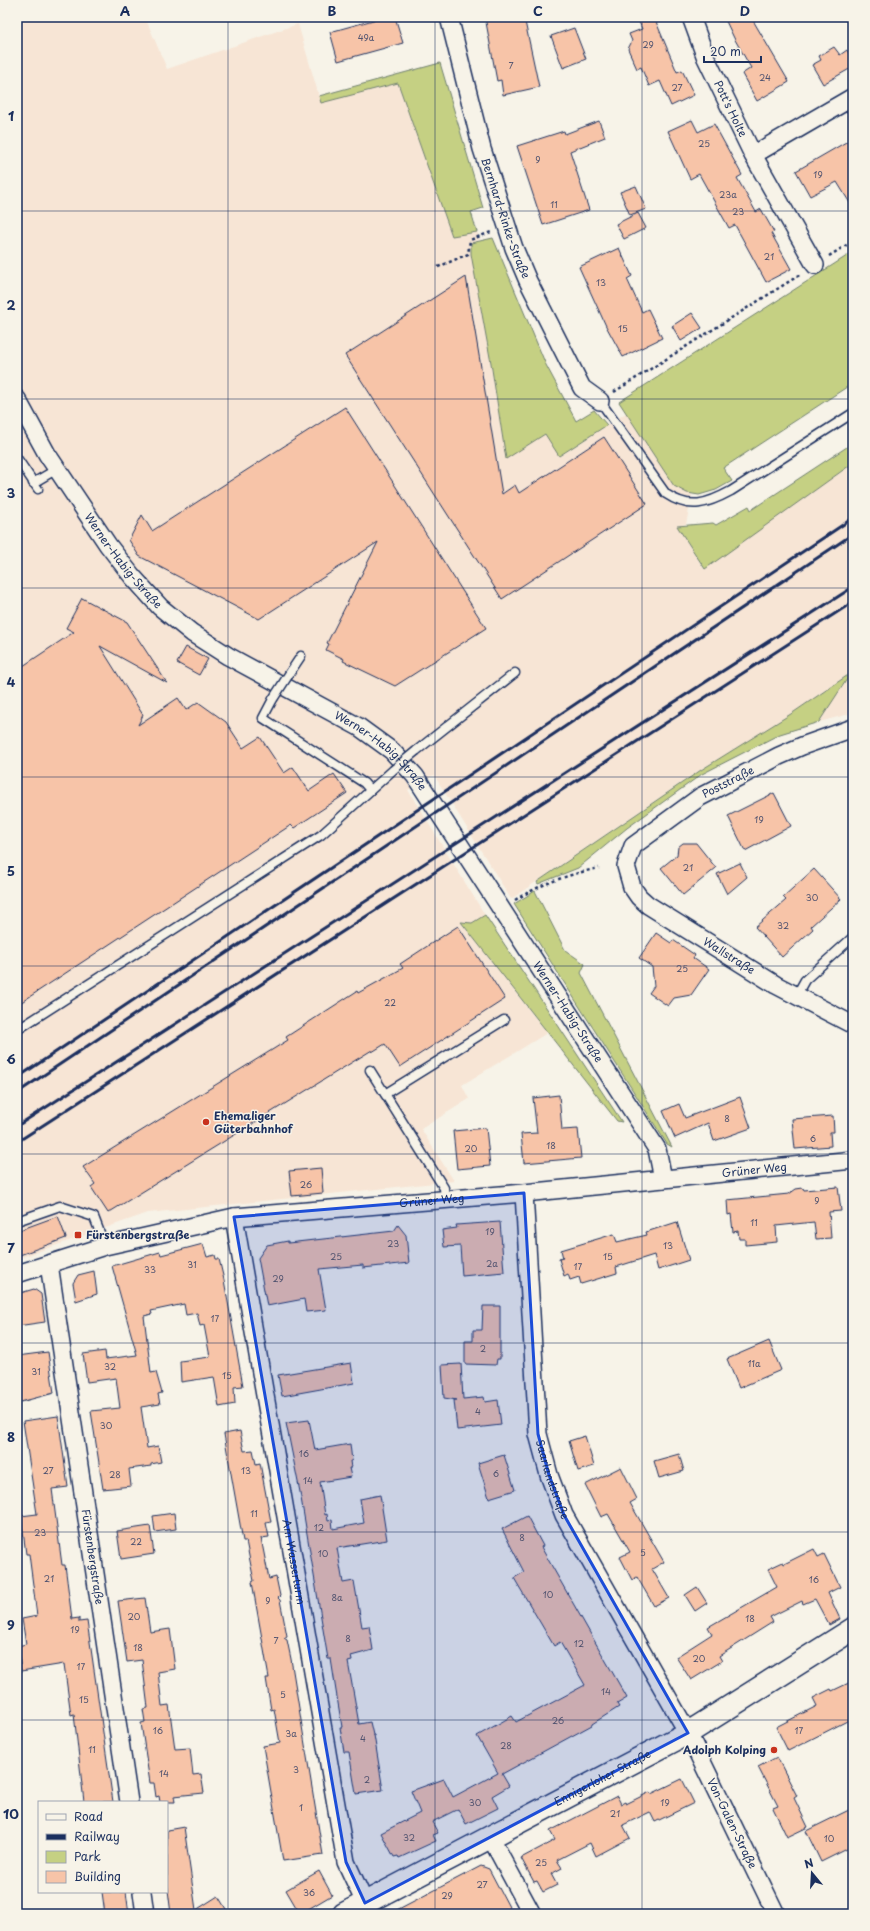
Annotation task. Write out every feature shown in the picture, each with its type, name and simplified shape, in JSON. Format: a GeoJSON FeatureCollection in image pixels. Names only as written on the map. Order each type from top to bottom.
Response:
{"type":"FeatureCollection","features":[{"type":"Feature","properties":{"kind":"main road","name":"Ennigerloher Straße"},"geometry":{"type":"LineString","coordinates":[[344,1914],[688,1733],[853,1629]]}},
{"type":"Feature","properties":{"kind":"street","name":"Bernhard-Rinke-Straße"},"geometry":{"type":"LineString","coordinates":[[449,17],[474,123],[507,226],[528,281],[582,388],[600,401]]}},
{"type":"Feature","properties":{"kind":"street","name":"Pott's Holte"},"geometry":{"type":"LineString","coordinates":[[691,17],[706,58],[754,155],[815,265]]}},
{"type":"Feature","properties":{"kind":"street"},"geometry":{"type":"LineString","coordinates":[[754,155],[853,97]]}},
{"type":"Feature","properties":{"kind":"street","name":"Werner-Habig-Straße"},"geometry":{"type":"LineString","coordinates":[[17,399],[47,454],[113,551],[132,576],[160,607],[192,633],[228,656],[359,727],[392,751],[415,776],[657,1149],[663,1178]]}},
{"type":"Feature","properties":{"kind":"street","name":"Poststraße"},"geometry":{"type":"LineString","coordinates":[[626,866],[633,846],[700,797],[779,756],[802,746],[853,728]]}},
{"type":"Feature","properties":{"kind":"street","name":"Wallstraße"},"geometry":{"type":"LineString","coordinates":[[626,866],[632,887],[638,897],[648,905],[735,961],[796,996],[853,1025]]}},
{"type":"Feature","properties":{"kind":"street","name":"Grüner Weg"},"geometry":{"type":"LineString","coordinates":[[17,1274],[105,1246],[234,1216],[524,1193],[853,1160]]}},
{"type":"Feature","properties":{"kind":"street","name":"Saarlandstraße"},"geometry":{"type":"LineString","coordinates":[[524,1193],[538,1434],[549,1475],[564,1515],[688,1733]]}},
{"type":"Feature","properties":{"kind":"street","name":"Am Wasserturm"},"geometry":{"type":"LineString","coordinates":[[234,1216],[346,1862],[365,1903]]}},
{"type":"Feature","properties":{"kind":"street","name":"Fürstenbergstraße"},"geometry":{"type":"LineString","coordinates":[[49,1264],[129,1801]]}},
{"type":"Feature","properties":{"kind":"street","name":"Von-Galen-Straße"},"geometry":{"type":"LineString","coordinates":[[688,1733],[776,1914]]}},
{"type":"Feature","properties":{"kind":"street"},"geometry":{"type":"LineString","coordinates":[[491,1838],[532,1914]]}},
{"type":"Feature","properties":{"kind":"street"},"geometry":{"type":"LineString","coordinates":[[142,1893],[145,1914]]}},
{"type":"Feature","properties":{"kind":"lane"},"geometry":{"type":"LineString","coordinates":[[600,401],[666,494],[680,502],[689,504],[711,501],[731,491],[853,413]]}},
{"type":"Feature","properties":{"kind":"lane"},"geometry":{"type":"LineString","coordinates":[[17,458],[35,486],[57,469]]}},
{"type":"Feature","properties":{"kind":"lane"},"geometry":{"type":"LineString","coordinates":[[301,656],[272,699],[263,718],[364,783],[370,790]]}},
{"type":"Feature","properties":{"kind":"lane"},"geometry":{"type":"LineString","coordinates":[[17,1030],[320,835],[393,770],[515,673]]}},
{"type":"Feature","properties":{"kind":"lane"},"geometry":{"type":"LineString","coordinates":[[796,996],[805,980],[853,937]]}},
{"type":"Feature","properties":{"kind":"lane"},"geometry":{"type":"LineString","coordinates":[[385,1094],[504,1020]]}},
{"type":"Feature","properties":{"kind":"lane"},"geometry":{"type":"LineString","coordinates":[[370,1070],[444,1188],[446,1199]]}},
{"type":"Feature","properties":{"kind":"lane"},"geometry":{"type":"LineString","coordinates":[[17,1221],[60,1206],[94,1217],[105,1246]]}},
{"type":"Feature","properties":{"kind":"path"},"geometry":{"type":"LineString","coordinates":[[438,267],[468,254],[470,240],[507,226]]}},
{"type":"Feature","properties":{"kind":"path"},"geometry":{"type":"LineString","coordinates":[[600,401],[853,241]]}},
{"type":"Feature","properties":{"kind":"path"},"geometry":{"type":"LineString","coordinates":[[512,902],[535,888],[568,875],[599,868]]}},
{"type":"Feature","properties":{"kind":"highlighted area"},"geometry":{"type":"Polygon","coordinates":[[[524,1193],[538,1434],[549,1475],[564,1515],[688,1733],[365,1903],[346,1862],[234,1217],[524,1193]]]}},
{"type":"Feature","properties":{"kind":"shaded area"},"geometry":{"type":"Polygon","coordinates":[[[17,17],[145,17],[167,69],[298,24],[321,103],[398,83],[452,236],[477,232],[480,240],[471,243],[506,458],[545,434],[560,456],[626,413],[674,486],[692,495],[686,524],[677,526],[704,569],[853,463],[853,713],[819,722],[850,673],[794,712],[700,770],[511,899],[434,775],[408,790],[485,915],[472,923],[461,922],[547,1033],[462,1085],[469,1099],[421,1129],[454,1181],[148,1213],[17,1259],[17,17]]]}},
{"type":"Feature","properties":{"kind":"green space"},"geometry":{"type":"Polygon","coordinates":[[[440,63],[483,208],[471,212],[477,232],[452,236],[398,83],[321,103],[319,96],[440,63]]]}},
{"type":"Feature","properties":{"kind":"green space"},"geometry":{"type":"Polygon","coordinates":[[[493,238],[546,365],[576,421],[594,410],[607,425],[559,456],[545,434],[506,459],[491,363],[471,254],[471,243],[493,238]]]}},
{"type":"Feature","properties":{"kind":"green space"},"geometry":{"type":"Polygon","coordinates":[[[853,252],[853,383],[723,468],[732,481],[716,490],[699,495],[687,493],[674,486],[619,402],[853,252]]]}},
{"type":"Feature","properties":{"kind":"green space"},"geometry":{"type":"Polygon","coordinates":[[[853,443],[853,463],[705,569],[677,526],[713,523],[716,525],[749,506],[751,510],[853,443]]]}},
{"type":"Feature","properties":{"kind":"green space"},"geometry":{"type":"Polygon","coordinates":[[[851,673],[819,722],[780,734],[702,774],[627,828],[578,868],[538,884],[537,882],[701,770],[794,712],[851,673]]]}},
{"type":"Feature","properties":{"kind":"green space"},"geometry":{"type":"Polygon","coordinates":[[[535,891],[565,950],[585,964],[581,973],[672,1147],[667,1144],[514,904],[535,891]]]}},
{"type":"Feature","properties":{"kind":"green space"},"geometry":{"type":"Polygon","coordinates":[[[485,915],[622,1122],[617,1121],[461,922],[472,923],[485,915]]]}},
{"type":"Feature","properties":{"kind":"building"},"geometry":{"type":"Polygon","coordinates":[[[384,17],[395,17],[403,43],[338,61],[330,32],[384,17]]]}},
{"type":"Feature","properties":{"kind":"building"},"geometry":{"type":"Polygon","coordinates":[[[485,17],[524,17],[539,87],[503,95],[501,80],[497,81],[485,17]]]}},
{"type":"Feature","properties":{"kind":"building"},"geometry":{"type":"Polygon","coordinates":[[[637,17],[654,17],[677,72],[682,70],[694,95],[671,106],[660,81],[649,86],[641,67],[637,69],[628,49],[632,41],[629,34],[642,29],[637,17]]]}},
{"type":"Feature","properties":{"kind":"building"},"geometry":{"type":"Polygon","coordinates":[[[724,17],[751,17],[789,82],[757,101],[742,74],[751,68],[724,17]]]}},
{"type":"Feature","properties":{"kind":"building"},"geometry":{"type":"Polygon","coordinates":[[[574,28],[586,59],[563,68],[551,36],[574,28]]]}},
{"type":"Feature","properties":{"kind":"building"},"geometry":{"type":"Polygon","coordinates":[[[834,47],[840,55],[847,50],[853,61],[853,67],[823,84],[812,65],[821,60],[819,56],[834,47]]]}},
{"type":"Feature","properties":{"kind":"building"},"geometry":{"type":"Polygon","coordinates":[[[692,120],[698,132],[714,124],[742,175],[737,178],[756,212],[761,209],[774,232],[771,233],[791,269],[766,282],[735,225],[729,228],[699,174],[690,179],[668,131],[692,120]]]}},
{"type":"Feature","properties":{"kind":"building"},"geometry":{"type":"Polygon","coordinates":[[[599,121],[605,137],[570,151],[589,210],[543,225],[517,146],[564,131],[565,134],[599,121]]]}},
{"type":"Feature","properties":{"kind":"building"},"geometry":{"type":"Polygon","coordinates":[[[853,138],[853,208],[837,182],[810,196],[796,171],[853,138]]]}},
{"type":"Feature","properties":{"kind":"building"},"geometry":{"type":"Polygon","coordinates":[[[636,186],[646,209],[630,215],[620,192],[636,186]]]}},
{"type":"Feature","properties":{"kind":"building"},"geometry":{"type":"Polygon","coordinates":[[[638,213],[646,228],[624,239],[616,224],[638,213]]]}},
{"type":"Feature","properties":{"kind":"building"},"geometry":{"type":"Polygon","coordinates":[[[619,248],[632,276],[627,279],[642,312],[648,309],[662,338],[623,357],[606,326],[579,267],[619,248]]]}},
{"type":"Feature","properties":{"kind":"building"},"geometry":{"type":"Polygon","coordinates":[[[466,277],[502,494],[515,485],[519,493],[604,437],[647,504],[502,599],[345,355],[466,277]]]}},
{"type":"Feature","properties":{"kind":"building"},"geometry":{"type":"Polygon","coordinates":[[[692,313],[702,328],[681,341],[672,326],[692,313]]]}},
{"type":"Feature","properties":{"kind":"building"},"geometry":{"type":"Polygon","coordinates":[[[345,407],[486,628],[395,686],[343,661],[344,659],[326,650],[329,644],[327,643],[378,542],[259,619],[139,556],[129,540],[142,515],[152,531],[345,407]]]}},
{"type":"Feature","properties":{"kind":"building"},"geometry":{"type":"Polygon","coordinates":[[[82,598],[127,622],[167,683],[100,646],[143,715],[138,725],[178,698],[186,710],[198,702],[226,722],[243,748],[260,737],[284,773],[293,767],[309,791],[334,774],[347,793],[294,828],[291,825],[17,1005],[17,670],[74,632],[66,628],[82,598]]]}},
{"type":"Feature","properties":{"kind":"building"},"geometry":{"type":"Polygon","coordinates":[[[186,647],[208,659],[199,675],[177,663],[186,647]]]}},
{"type":"Feature","properties":{"kind":"building"},"geometry":{"type":"Polygon","coordinates":[[[774,793],[791,826],[745,851],[728,816],[774,793]]]}},
{"type":"Feature","properties":{"kind":"building"},"geometry":{"type":"Polygon","coordinates":[[[683,843],[696,843],[716,868],[683,895],[661,868],[677,855],[678,847],[683,843]]]}},
{"type":"Feature","properties":{"kind":"building"},"geometry":{"type":"Polygon","coordinates":[[[740,863],[747,877],[727,894],[717,874],[740,863]]]}},
{"type":"Feature","properties":{"kind":"building"},"geometry":{"type":"Polygon","coordinates":[[[814,869],[841,899],[811,926],[813,929],[782,957],[755,927],[786,900],[783,897],[814,869]]]}},
{"type":"Feature","properties":{"kind":"building"},"geometry":{"type":"Polygon","coordinates":[[[458,926],[505,999],[400,1067],[385,1044],[372,1052],[372,1050],[108,1213],[91,1187],[95,1184],[83,1167],[288,1040],[286,1037],[357,991],[358,993],[403,968],[400,964],[458,926]]]}},
{"type":"Feature","properties":{"kind":"building"},"geometry":{"type":"Polygon","coordinates":[[[656,933],[671,943],[673,940],[695,955],[693,958],[709,969],[691,995],[674,998],[668,1006],[649,993],[654,986],[652,967],[639,958],[656,933]]]}},
{"type":"Feature","properties":{"kind":"building"},"geometry":{"type":"Polygon","coordinates":[[[559,1095],[562,1130],[578,1129],[581,1158],[524,1163],[521,1134],[537,1133],[533,1098],[559,1095]]]}},
{"type":"Feature","properties":{"kind":"building"},"geometry":{"type":"Polygon","coordinates":[[[740,1097],[751,1128],[714,1141],[708,1123],[675,1138],[663,1111],[679,1104],[685,1118],[740,1097]]]}},
{"type":"Feature","properties":{"kind":"building"},"geometry":{"type":"Polygon","coordinates":[[[833,1116],[834,1132],[830,1132],[831,1146],[795,1149],[792,1119],[833,1116]]]}},
{"type":"Feature","properties":{"kind":"building"},"geometry":{"type":"Polygon","coordinates":[[[486,1128],[490,1166],[457,1169],[453,1131],[486,1128]]]}},
{"type":"Feature","properties":{"kind":"building"},"geometry":{"type":"Polygon","coordinates":[[[321,1168],[323,1193],[292,1196],[289,1171],[321,1168]]]}},
{"type":"Feature","properties":{"kind":"building"},"geometry":{"type":"Polygon","coordinates":[[[838,1187],[841,1211],[829,1212],[831,1238],[816,1239],[814,1222],[776,1226],[777,1242],[745,1245],[745,1239],[739,1239],[738,1231],[733,1232],[731,1214],[728,1215],[727,1200],[789,1194],[796,1189],[803,1188],[804,1190],[838,1187]]]}},
{"type":"Feature","properties":{"kind":"building"},"geometry":{"type":"Polygon","coordinates":[[[58,1216],[66,1238],[17,1256],[17,1231],[58,1216]]]}},
{"type":"Feature","properties":{"kind":"building"},"geometry":{"type":"Polygon","coordinates":[[[500,1222],[504,1272],[462,1276],[460,1246],[444,1247],[442,1230],[457,1228],[456,1225],[500,1222]]]}},
{"type":"Feature","properties":{"kind":"building"},"geometry":{"type":"Polygon","coordinates":[[[677,1222],[689,1260],[658,1270],[654,1255],[616,1267],[617,1273],[581,1284],[579,1277],[570,1280],[568,1274],[564,1276],[559,1259],[563,1258],[561,1250],[614,1234],[617,1242],[647,1235],[646,1232],[677,1222]]]}},
{"type":"Feature","properties":{"kind":"building"},"geometry":{"type":"Polygon","coordinates":[[[398,1225],[406,1235],[409,1263],[363,1268],[363,1265],[319,1269],[326,1310],[306,1312],[304,1299],[267,1306],[258,1258],[267,1245],[288,1241],[288,1243],[394,1231],[398,1225]]]}},
{"type":"Feature","properties":{"kind":"building"},"geometry":{"type":"Polygon","coordinates":[[[203,1244],[207,1257],[215,1255],[216,1259],[219,1259],[243,1386],[234,1387],[235,1404],[219,1407],[214,1377],[181,1382],[180,1361],[210,1357],[204,1325],[200,1326],[197,1313],[186,1315],[184,1304],[151,1311],[152,1314],[144,1316],[151,1373],[156,1372],[162,1393],[158,1394],[160,1404],[141,1407],[147,1448],[158,1446],[161,1462],[151,1464],[151,1466],[129,1469],[131,1486],[103,1489],[91,1411],[120,1408],[116,1378],[87,1382],[83,1354],[105,1351],[106,1359],[137,1355],[112,1266],[160,1252],[161,1255],[203,1244]]]}},
{"type":"Feature","properties":{"kind":"building"},"geometry":{"type":"Polygon","coordinates":[[[94,1271],[97,1294],[76,1301],[73,1283],[78,1275],[94,1271]]]}},
{"type":"Feature","properties":{"kind":"building"},"geometry":{"type":"Polygon","coordinates":[[[34,1289],[41,1294],[45,1322],[17,1326],[17,1294],[34,1289]]]}},
{"type":"Feature","properties":{"kind":"building"},"geometry":{"type":"Polygon","coordinates":[[[483,1306],[500,1306],[500,1359],[497,1359],[496,1365],[465,1364],[465,1341],[473,1341],[473,1330],[482,1330],[483,1306]]]}},
{"type":"Feature","properties":{"kind":"building"},"geometry":{"type":"Polygon","coordinates":[[[769,1341],[781,1370],[739,1388],[727,1359],[769,1341]]]}},
{"type":"Feature","properties":{"kind":"building"},"geometry":{"type":"Polygon","coordinates":[[[48,1352],[54,1393],[17,1403],[17,1356],[48,1352]]]}},
{"type":"Feature","properties":{"kind":"building"},"geometry":{"type":"Polygon","coordinates":[[[351,1363],[354,1383],[282,1396],[278,1375],[351,1363]]]}},
{"type":"Feature","properties":{"kind":"building"},"geometry":{"type":"Polygon","coordinates":[[[461,1364],[463,1399],[484,1397],[485,1402],[498,1400],[501,1425],[457,1430],[454,1400],[457,1400],[444,1398],[442,1365],[461,1364]]]}},
{"type":"Feature","properties":{"kind":"building"},"geometry":{"type":"Polygon","coordinates":[[[58,1416],[68,1487],[52,1489],[62,1565],[65,1565],[72,1619],[79,1618],[79,1622],[87,1621],[113,1801],[84,1801],[74,1714],[71,1715],[64,1664],[21,1671],[18,1646],[26,1644],[22,1619],[37,1616],[29,1554],[26,1554],[21,1516],[37,1514],[23,1421],[58,1416]]]}},
{"type":"Feature","properties":{"kind":"building"},"geometry":{"type":"Polygon","coordinates":[[[309,1420],[315,1450],[350,1444],[352,1461],[350,1461],[351,1468],[349,1468],[351,1477],[320,1482],[325,1515],[327,1514],[328,1521],[332,1520],[333,1529],[364,1523],[360,1499],[380,1495],[387,1540],[337,1548],[343,1583],[354,1581],[362,1627],[369,1626],[373,1650],[351,1656],[352,1661],[348,1662],[359,1724],[370,1722],[374,1735],[383,1790],[356,1794],[349,1752],[344,1752],[340,1727],[342,1727],[331,1659],[328,1659],[300,1492],[286,1423],[309,1420]]]}},
{"type":"Feature","properties":{"kind":"building"},"geometry":{"type":"Polygon","coordinates":[[[240,1431],[244,1451],[253,1450],[256,1464],[260,1463],[271,1522],[266,1523],[269,1537],[261,1538],[269,1579],[276,1577],[280,1596],[278,1598],[280,1600],[287,1636],[284,1638],[287,1640],[291,1659],[323,1855],[283,1861],[263,1746],[280,1743],[274,1709],[271,1710],[266,1678],[269,1678],[252,1582],[254,1581],[246,1541],[243,1541],[224,1434],[240,1431]]]}},
{"type":"Feature","properties":{"kind":"building"},"geometry":{"type":"Polygon","coordinates":[[[585,1436],[594,1466],[578,1471],[569,1441],[585,1436]]]}},
{"type":"Feature","properties":{"kind":"building"},"geometry":{"type":"Polygon","coordinates":[[[679,1454],[684,1471],[659,1478],[654,1461],[679,1454]]]}},
{"type":"Feature","properties":{"kind":"building"},"geometry":{"type":"Polygon","coordinates":[[[504,1455],[515,1490],[489,1498],[478,1463],[504,1455]]]}},
{"type":"Feature","properties":{"kind":"building"},"geometry":{"type":"Polygon","coordinates":[[[621,1467],[637,1499],[630,1503],[664,1562],[652,1569],[669,1598],[654,1606],[637,1577],[632,1580],[620,1557],[630,1552],[608,1514],[601,1517],[585,1485],[621,1467]]]}},
{"type":"Feature","properties":{"kind":"building"},"geometry":{"type":"Polygon","coordinates":[[[174,1513],[176,1529],[155,1532],[153,1516],[174,1513]]]}},
{"type":"Feature","properties":{"kind":"building"},"geometry":{"type":"Polygon","coordinates":[[[527,1516],[543,1546],[541,1547],[627,1698],[617,1704],[619,1707],[592,1725],[502,1774],[509,1786],[492,1796],[498,1808],[466,1824],[458,1809],[432,1822],[438,1833],[433,1835],[436,1841],[399,1858],[398,1856],[394,1857],[381,1833],[420,1813],[411,1791],[444,1779],[453,1797],[498,1773],[477,1736],[512,1716],[516,1722],[585,1685],[560,1642],[554,1646],[514,1578],[524,1572],[502,1529],[527,1516]]]}},
{"type":"Feature","properties":{"kind":"building"},"geometry":{"type":"Polygon","coordinates":[[[150,1526],[154,1554],[121,1559],[117,1531],[150,1526]]]}},
{"type":"Feature","properties":{"kind":"building"},"geometry":{"type":"Polygon","coordinates":[[[814,1549],[818,1557],[824,1554],[840,1587],[828,1593],[840,1619],[829,1625],[815,1599],[803,1604],[802,1601],[770,1617],[773,1622],[719,1656],[722,1661],[691,1680],[676,1657],[712,1634],[708,1627],[777,1587],[768,1569],[783,1562],[784,1564],[814,1549]]]}},
{"type":"Feature","properties":{"kind":"building"},"geometry":{"type":"Polygon","coordinates":[[[697,1587],[707,1603],[695,1611],[685,1595],[697,1587]]]}},
{"type":"Feature","properties":{"kind":"building"},"geometry":{"type":"Polygon","coordinates":[[[145,1598],[150,1632],[170,1629],[175,1669],[158,1672],[162,1706],[169,1705],[175,1749],[190,1748],[193,1775],[201,1774],[204,1793],[174,1796],[175,1802],[160,1801],[159,1796],[156,1797],[154,1783],[150,1783],[141,1723],[145,1722],[143,1709],[148,1708],[142,1660],[127,1662],[118,1601],[145,1598]]]}},
{"type":"Feature","properties":{"kind":"building"},"geometry":{"type":"Polygon","coordinates":[[[853,1681],[853,1718],[788,1751],[776,1727],[817,1706],[813,1698],[831,1689],[832,1691],[853,1681]]]}},
{"type":"Feature","properties":{"kind":"building"},"geometry":{"type":"Polygon","coordinates":[[[777,1757],[797,1796],[794,1798],[808,1827],[787,1837],[773,1808],[778,1806],[758,1767],[777,1757]]]}},
{"type":"Feature","properties":{"kind":"building"},"geometry":{"type":"Polygon","coordinates":[[[682,1779],[694,1803],[655,1822],[650,1812],[623,1825],[630,1838],[596,1856],[590,1843],[557,1860],[562,1868],[551,1874],[557,1885],[543,1892],[537,1881],[534,1882],[521,1858],[555,1840],[550,1831],[617,1796],[621,1804],[625,1802],[626,1804],[682,1779]]]}},
{"type":"Feature","properties":{"kind":"building"},"geometry":{"type":"Polygon","coordinates":[[[853,1808],[853,1846],[821,1862],[806,1831],[853,1808]]]}},
{"type":"Feature","properties":{"kind":"building"},"geometry":{"type":"Polygon","coordinates":[[[184,1827],[196,1910],[218,1896],[229,1914],[171,1914],[168,1890],[168,1830],[184,1827]]]}},
{"type":"Feature","properties":{"kind":"building"},"geometry":{"type":"Polygon","coordinates":[[[481,1866],[489,1869],[510,1909],[500,1914],[389,1914],[481,1866]]]}},
{"type":"Feature","properties":{"kind":"building"},"geometry":{"type":"Polygon","coordinates":[[[319,1871],[332,1895],[300,1914],[286,1890],[319,1871]]]}},
{"type":"Feature","properties":{"kind":"building"},"geometry":{"type":"Polygon","coordinates":[[[102,1893],[126,1893],[129,1914],[105,1914],[102,1893]]]}},
{"type":"Feature","properties":{"kind":"railway"},"geometry":{"type":"LineString","coordinates":[[17,1078],[853,518]]}},
{"type":"Feature","properties":{"kind":"railway"},"geometry":{"type":"LineString","coordinates":[[17,1093],[853,534]]}},
{"type":"Feature","properties":{"kind":"railway"},"geometry":{"type":"LineString","coordinates":[[17,1126],[853,587]]}},
{"type":"Feature","properties":{"kind":"railway"},"geometry":{"type":"LineString","coordinates":[[17,1142],[853,602]]}},
{"type":"Feature","properties":{"kind":"place","name":"Ehemaliger Güterbahnhof"},"geometry":{"type":"Point","coordinates":[206,1122]}},
{"type":"Feature","properties":{"kind":"place","name":"Fürstenbergstraße"},"geometry":{"type":"Point","coordinates":[78,1235]}},
{"type":"Feature","properties":{"kind":"place","name":"Adolph Kolping"},"geometry":{"type":"Point","coordinates":[774,1750]}}]}
